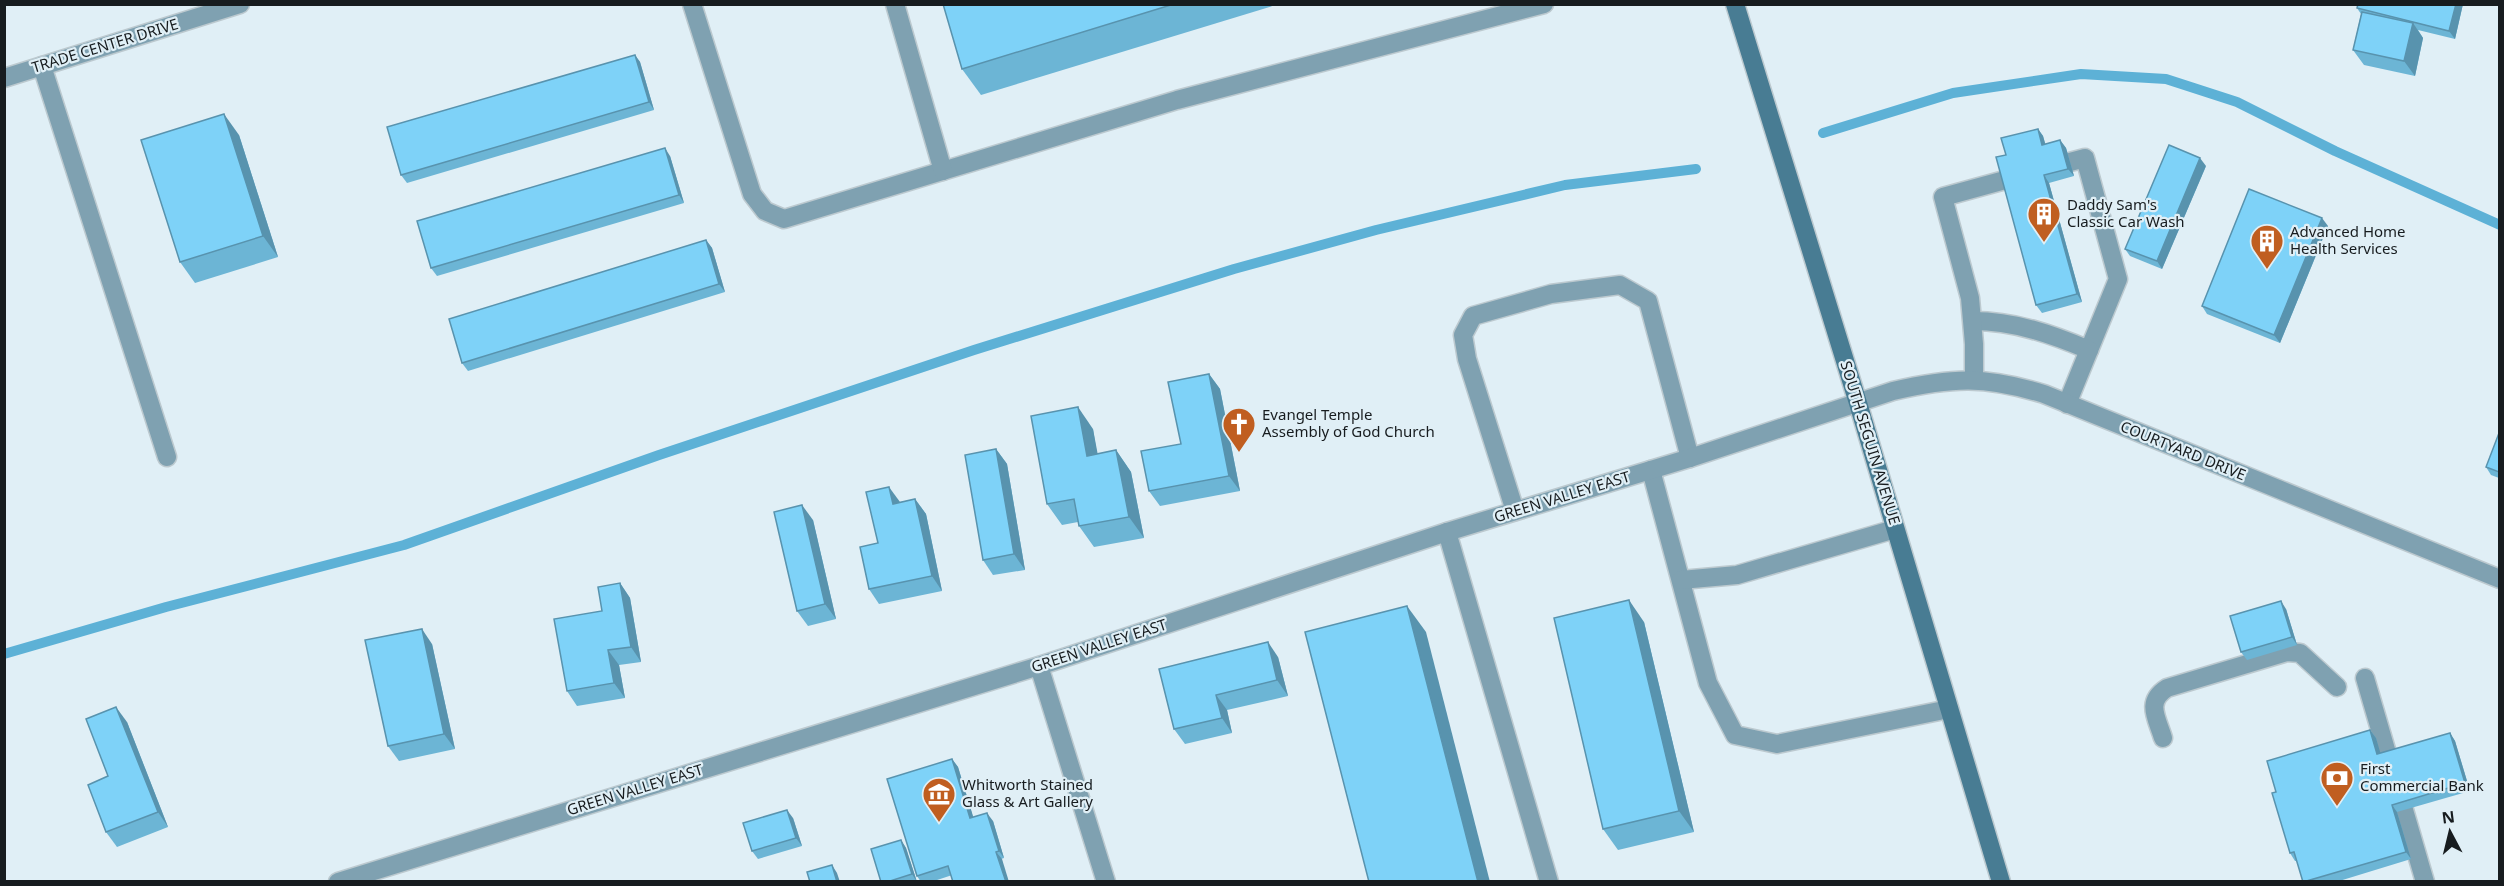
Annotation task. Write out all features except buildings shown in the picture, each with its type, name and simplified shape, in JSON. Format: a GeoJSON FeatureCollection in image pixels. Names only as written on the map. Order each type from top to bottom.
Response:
{"type":"FeatureCollection","features":[{"type":"Feature","properties":{"kind":"main road","name":"SOUTH SEGUIN AVENUE"},"geometry":{"type":"LineString","coordinates":[[1735,4],[1858,403],[2001,882]]}},
{"type":"Feature","properties":{"kind":"street","name":"TRADE CENTER DRIVE"},"geometry":{"type":"LineString","coordinates":[[4,78],[240,4]]}},
{"type":"Feature","properties":{"kind":"street"},"geometry":{"type":"LineString","coordinates":[[692,4],[752,194],[765,212],[784,219],[1177,100],[1492,12],[1544,4]]}},
{"type":"Feature","properties":{"kind":"street"},"geometry":{"type":"LineString","coordinates":[[895,4],[943,171]]}},
{"type":"Feature","properties":{"kind":"street"},"geometry":{"type":"LineString","coordinates":[[42,66],[167,457]]}},
{"type":"Feature","properties":{"kind":"street"},"geometry":{"type":"LineString","coordinates":[[2067,404],[2118,279],[2085,158],[2070,162]]}},
{"type":"Feature","properties":{"kind":"street"},"geometry":{"type":"LineString","coordinates":[[1974,380],[1973,321],[1970,298],[1942,197],[2005,180]]}},
{"type":"Feature","properties":{"kind":"street"},"geometry":{"type":"LineString","coordinates":[[1515,511],[1467,359],[1463,335],[1473,316],[1551,294],[1620,285],[1648,301],[1690,458]]}},
{"type":"Feature","properties":{"kind":"street"},"geometry":{"type":"LineString","coordinates":[[1973,321],[1993,321],[2023,326],[2089,350]]}},
{"type":"Feature","properties":{"kind":"street","name":"COURTYARD DRIVE"},"geometry":{"type":"LineString","coordinates":[[1858,403],[1893,391],[1924,384],[1987,380],[2013,385],[2067,404],[2499,579]]}},
{"type":"Feature","properties":{"kind":"street","name":"GREEN VALLEY EAST"},"geometry":{"type":"LineString","coordinates":[[338,882],[1039,666],[1447,532],[1690,458],[1858,403]]}},
{"type":"Feature","properties":{"kind":"street"},"geometry":{"type":"LineString","coordinates":[[1651,470],[1707,683],[1735,735],[1777,744],[1949,709]]}},
{"type":"Feature","properties":{"kind":"street"},"geometry":{"type":"LineString","coordinates":[[1681,580],[1737,575],[1895,529]]}},
{"type":"Feature","properties":{"kind":"street"},"geometry":{"type":"LineString","coordinates":[[1447,532],[1549,882]]}},
{"type":"Feature","properties":{"kind":"street"},"geometry":{"type":"LineString","coordinates":[[2163,738],[2154,708],[2156,697],[2161,692],[2167,688],[2287,652],[2300,653],[2337,687]]}},
{"type":"Feature","properties":{"kind":"street"},"geometry":{"type":"LineString","coordinates":[[1039,666],[1106,882]]}},
{"type":"Feature","properties":{"kind":"street"},"geometry":{"type":"LineString","coordinates":[[2365,678],[2389,760]]}},
{"type":"Feature","properties":{"kind":"street"},"geometry":{"type":"LineString","coordinates":[[2404,810],[2425,882]]}},
{"type":"Feature","properties":{"kind":"waterway"},"geometry":{"type":"LineString","coordinates":[[1823,133],[1953,93],[2081,74],[2166,79],[2237,102],[2335,151],[2500,225]]}},
{"type":"Feature","properties":{"kind":"waterway"},"geometry":{"type":"LineString","coordinates":[[4,654],[166,607],[404,545],[659,455],[974,350],[1234,269],[1376,230],[1565,185],[1696,169]]}},
{"type":"Feature","properties":{"kind":"place","name":"Daddy Sam's Classic Car Wash"},"geometry":{"type":"Point","coordinates":[2044,243]}},
{"type":"Feature","properties":{"kind":"place","name":"Advanced Home Health Services"},"geometry":{"type":"Point","coordinates":[2267,270]}},
{"type":"Feature","properties":{"kind":"place","name":"Evangel Temple Assembly of God Church"},"geometry":{"type":"Point","coordinates":[1239,453]}},
{"type":"Feature","properties":{"kind":"place","name":"First Commercial Bank"},"geometry":{"type":"Point","coordinates":[2337,807]}},
{"type":"Feature","properties":{"kind":"place","name":"Whitworth Stained Glass & Art Gallery"},"geometry":{"type":"Point","coordinates":[939,823]}}]}
